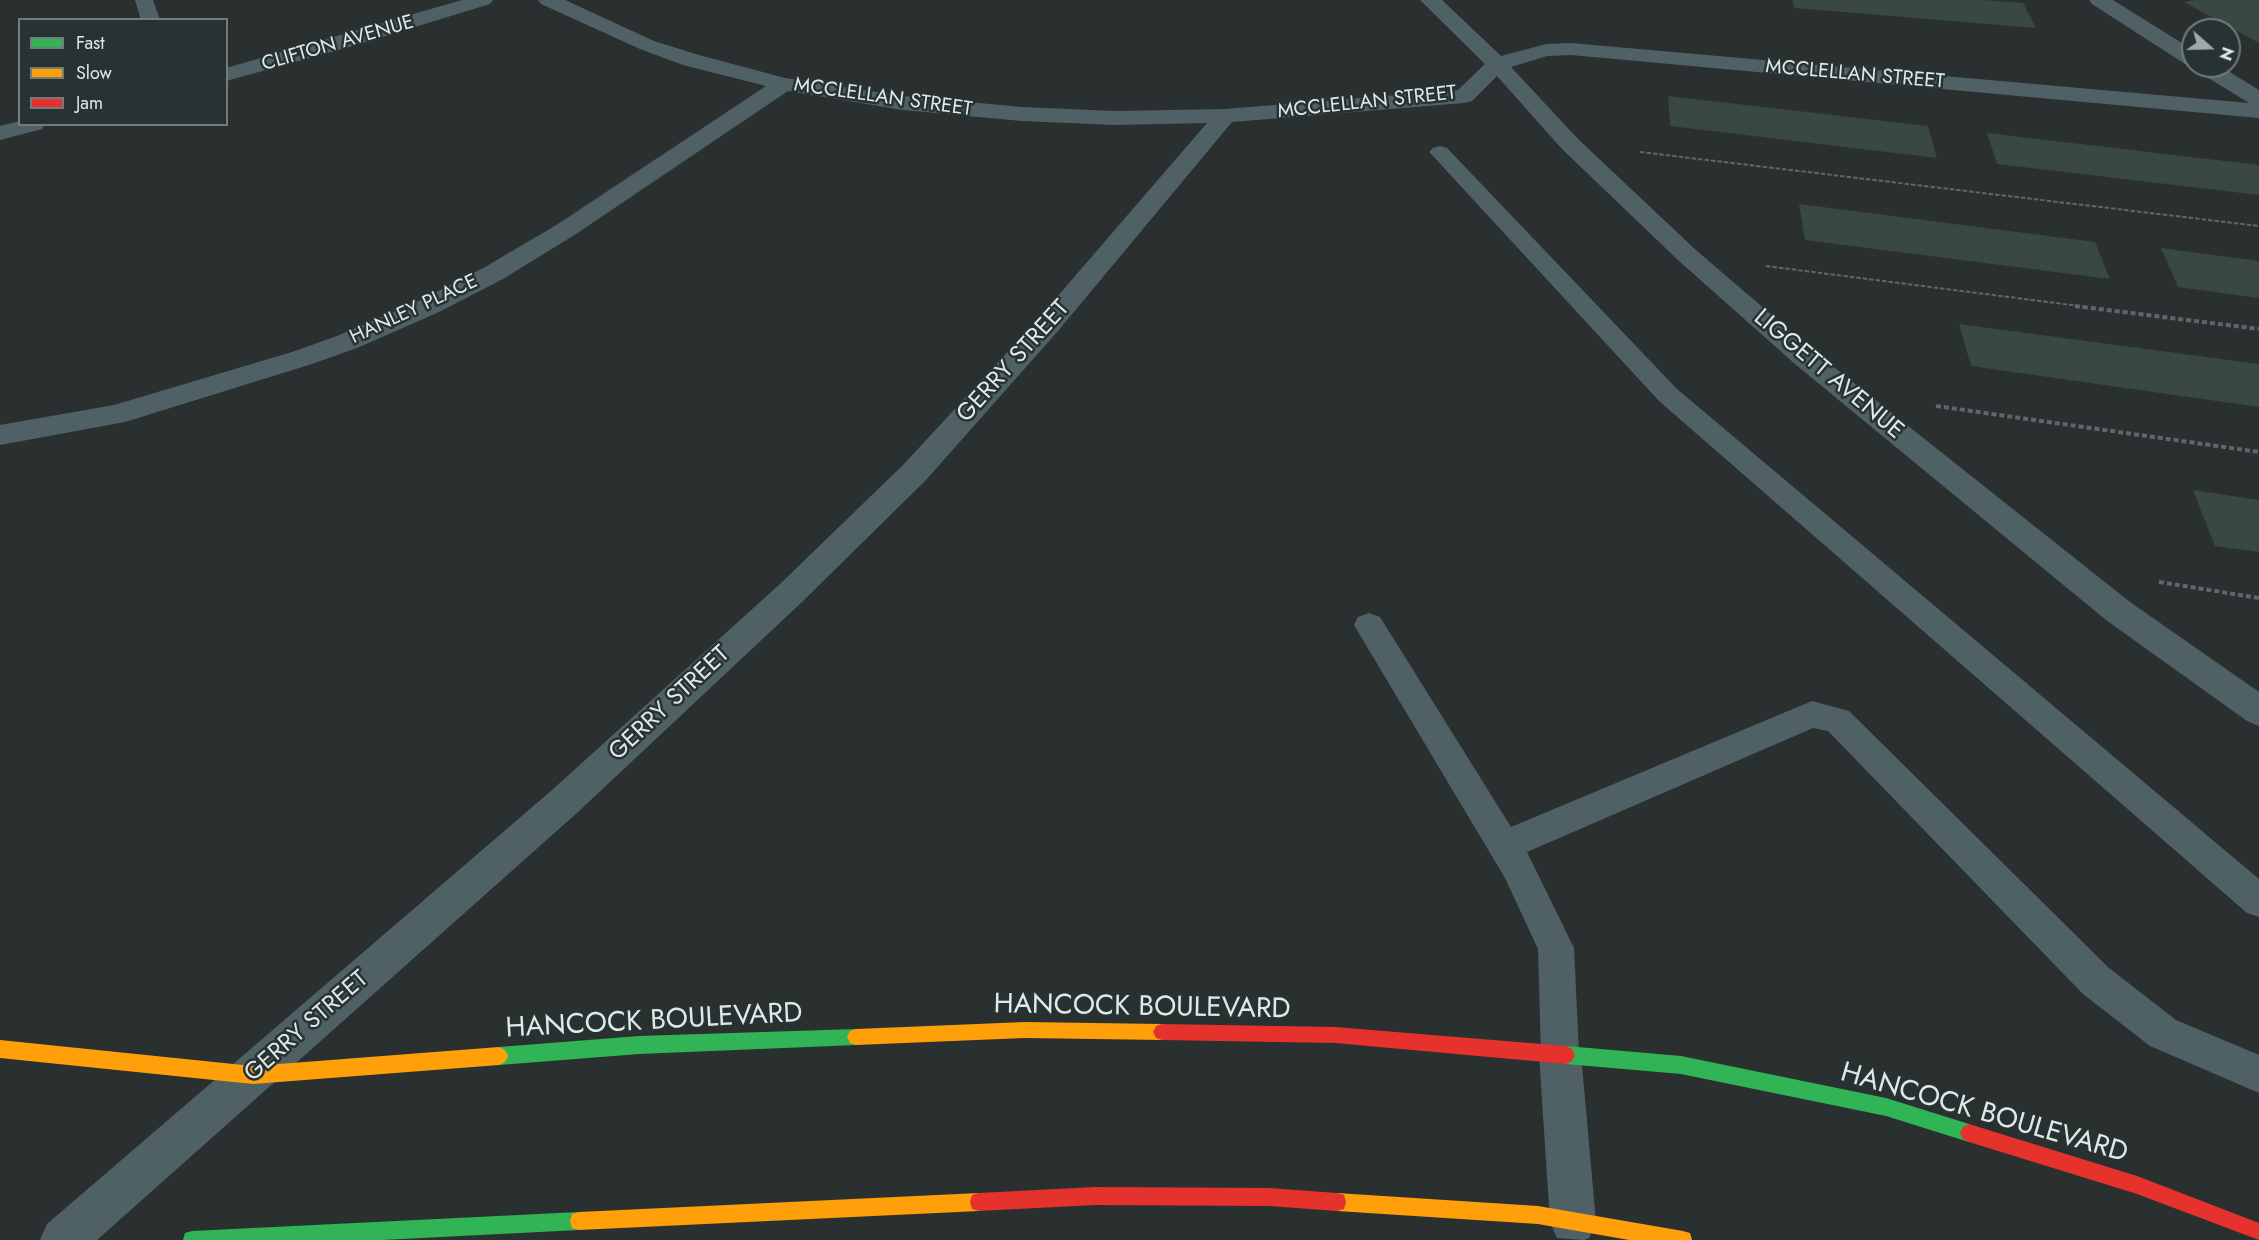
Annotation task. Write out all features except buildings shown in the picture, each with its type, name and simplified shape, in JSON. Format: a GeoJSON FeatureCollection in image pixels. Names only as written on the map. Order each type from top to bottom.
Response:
{"type":"FeatureCollection","features":[{"type":"Feature","properties":{"kind":"street","name":"CLIFTON AVENUE"},"geometry":{"type":"LineString","coordinates":[[228,74],[339,44],[483,0]]}},
{"type":"Feature","properties":{"kind":"street","name":"MCCLELLAN STREET"},"geometry":{"type":"LineString","coordinates":[[549,0],[646,45],[691,60],[784,84],[903,103],[988,112],[1114,118],[1225,116],[1464,96],[1497,64],[1546,50],[1570,49],[2259,111]]}},
{"type":"Feature","properties":{"kind":"street","name":"LIGGETT AVENUE"},"geometry":{"type":"LineString","coordinates":[[1430,0],[1497,64],[1570,144],[1688,256],[1805,358],[2118,611],[2259,711]]}},
{"type":"Feature","properties":{"kind":"street"},"geometry":{"type":"LineString","coordinates":[[2099,0],[2181,51]]}},
{"type":"Feature","properties":{"kind":"street"},"geometry":{"type":"LineString","coordinates":[[2224,78],[2259,100]]}},
{"type":"Feature","properties":{"kind":"street","name":"HANLEY PLACE"},"geometry":{"type":"LineString","coordinates":[[0,435],[115,416],[313,354],[347,342],[430,306],[494,273],[567,229],[784,84]]}},
{"type":"Feature","properties":{"kind":"street","name":"GERRY STREET"},"geometry":{"type":"LineString","coordinates":[[63,1240],[565,801],[791,593],[915,472],[1048,326],[1225,116]]}},
{"type":"Feature","properties":{"kind":"street"},"geometry":{"type":"LineString","coordinates":[[0,133],[26,126]]}},
{"type":"Feature","properties":{"kind":"street","name":"HANCOCK BOULEVARD"},"geometry":{"type":"LineString","coordinates":[[0,1049],[253,1075],[639,1045],[1025,1030],[1335,1035],[1681,1065],[1886,1107],[2137,1185],[2259,1232]]}},
{"type":"Feature","properties":{"kind":"street"},"geometry":{"type":"LineString","coordinates":[[1560,1054],[1573,1221]]}},
{"type":"Feature","properties":{"kind":"street"},"geometry":{"type":"LineString","coordinates":[[192,1240],[1095,1196],[1269,1197],[1538,1215],[1683,1240]]}},
{"type":"Feature","properties":{"kind":"lane"},"geometry":{"type":"LineString","coordinates":[[144,0],[150,18]]}},
{"type":"Feature","properties":{"kind":"lane"},"geometry":{"type":"LineString","coordinates":[[1440,152],[1668,395],[2259,901]]}},
{"type":"Feature","properties":{"kind":"lane"},"geometry":{"type":"LineString","coordinates":[[1369,625],[1517,867],[1556,948],[1560,1054]]}},
{"type":"Feature","properties":{"kind":"lane"},"geometry":{"type":"LineString","coordinates":[[1504,846],[1812,714],[1838,720],[2096,981],[2163,1033],[2259,1074]]}},
{"type":"Feature","properties":{"kind":"path"},"geometry":{"type":"LineString","coordinates":[[1570,144],[2259,226]]}},
{"type":"Feature","properties":{"kind":"path"},"geometry":{"type":"LineString","coordinates":[[1688,256],[2259,329]]}},
{"type":"Feature","properties":{"kind":"path"},"geometry":{"type":"LineString","coordinates":[[1935,406],[2259,452]]}},
{"type":"Feature","properties":{"kind":"traffic: fast"},"geometry":{"type":"LineString","coordinates":[[499,1056],[639,1045],[856,1037]]}},
{"type":"Feature","properties":{"kind":"traffic: fast"},"geometry":{"type":"LineString","coordinates":[[1566,1055],[1681,1065],[1886,1107],[1969,1133]]}},
{"type":"Feature","properties":{"kind":"traffic: fast"},"geometry":{"type":"LineString","coordinates":[[192,1240],[579,1221]]}},
{"type":"Feature","properties":{"kind":"traffic: slow"},"geometry":{"type":"LineString","coordinates":[[856,1037],[1025,1030],[1162,1032]]}},
{"type":"Feature","properties":{"kind":"traffic: slow"},"geometry":{"type":"LineString","coordinates":[[0,1049],[253,1075],[499,1056]]}},
{"type":"Feature","properties":{"kind":"traffic: slow"},"geometry":{"type":"LineString","coordinates":[[579,1221],[979,1202]]}},
{"type":"Feature","properties":{"kind":"traffic: slow"},"geometry":{"type":"LineString","coordinates":[[1337,1202],[1538,1215],[1683,1240]]}},
{"type":"Feature","properties":{"kind":"traffic: jam"},"geometry":{"type":"LineString","coordinates":[[1162,1032],[1335,1035],[1566,1055]]}},
{"type":"Feature","properties":{"kind":"traffic: jam"},"geometry":{"type":"LineString","coordinates":[[1969,1133],[2137,1185],[2259,1232]]}},
{"type":"Feature","properties":{"kind":"traffic: jam"},"geometry":{"type":"LineString","coordinates":[[979,1202],[1095,1196],[1269,1197],[1337,1202]]}}]}
